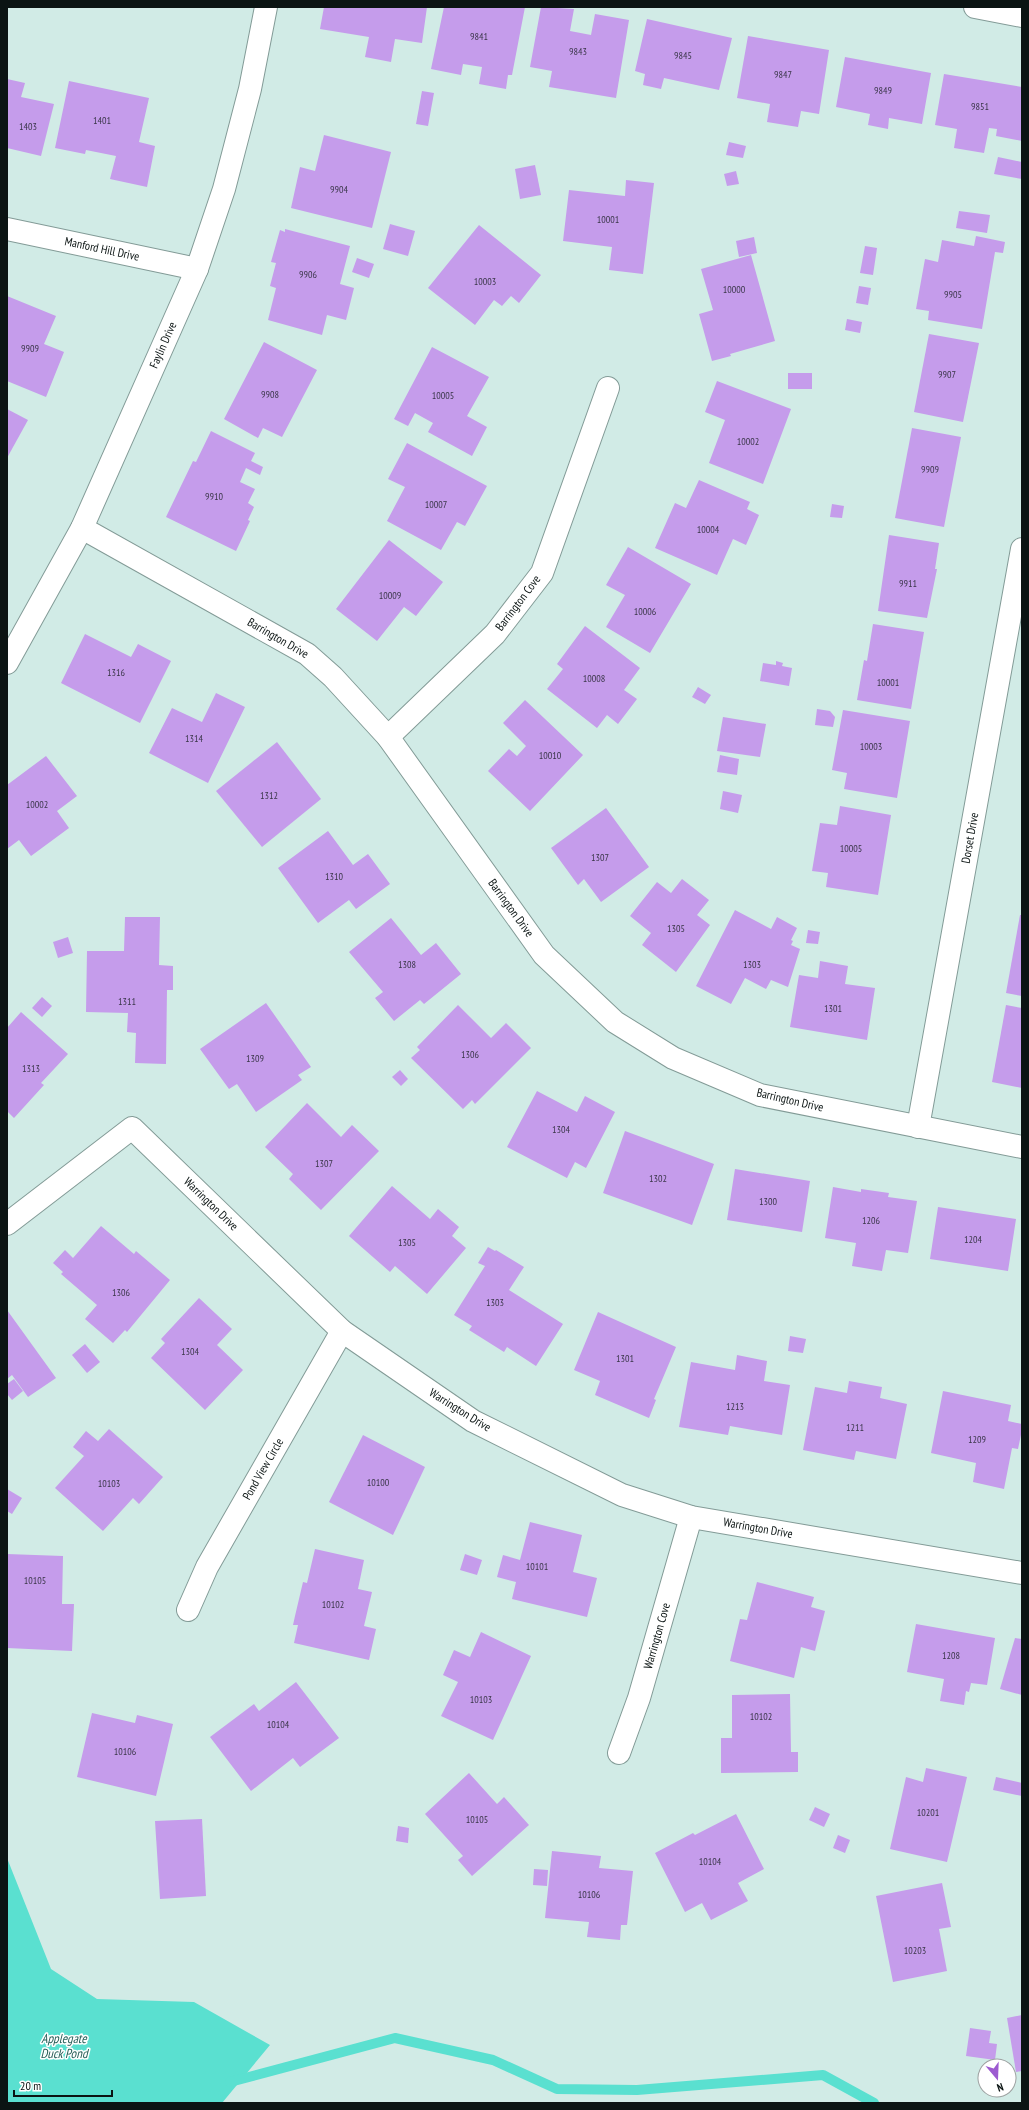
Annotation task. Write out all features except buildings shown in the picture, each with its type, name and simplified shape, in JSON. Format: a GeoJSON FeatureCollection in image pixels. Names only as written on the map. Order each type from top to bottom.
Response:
{"type":"FeatureCollection","features":[{"type":"Feature","properties":{"kind":"street","name":"Faylin Drive"},"geometry":{"type":"LineString","coordinates":[[7,663],[82,528],[197,269],[224,189],[250,89],[266,7]]}},
{"type":"Feature","properties":{"kind":"street"},"geometry":{"type":"LineString","coordinates":[[975,7],[1022,16]]}},
{"type":"Feature","properties":{"kind":"street","name":"Manford Hill Drive"},"geometry":{"type":"LineString","coordinates":[[7,229],[197,269]]}},
{"type":"Feature","properties":{"kind":"street","name":"Barrington Cove"},"geometry":{"type":"LineString","coordinates":[[388,737],[495,634],[542,573],[608,388]]}},
{"type":"Feature","properties":{"kind":"street","name":"Barrington Drive"},"geometry":{"type":"LineString","coordinates":[[82,528],[307,654],[333,677],[388,737],[544,955],[615,1022],[673,1058],[760,1095],[1022,1147]]}},
{"type":"Feature","properties":{"kind":"street","name":"Dorset Drive"},"geometry":{"type":"LineString","coordinates":[[918,1127],[1022,549]]}},
{"type":"Feature","properties":{"kind":"street","name":"Warrington Drive"},"geometry":{"type":"LineString","coordinates":[[7,1224],[132,1128],[342,1331],[473,1421],[622,1495],[691,1517],[1022,1573]]}},
{"type":"Feature","properties":{"kind":"street","name":"Pond View Circle"},"geometry":{"type":"LineString","coordinates":[[188,1610],[207,1567],[342,1331]]}},
{"type":"Feature","properties":{"kind":"street","name":"Warrington Cove"},"geometry":{"type":"LineString","coordinates":[[619,1753],[639,1698],[691,1517]]}},
{"type":"Feature","properties":{"kind":"water","name":"Applegate Duck Pond"},"geometry":{"type":"Polygon","coordinates":[[[7,1858],[51,1969],[97,1999],[194,2002],[270,2045],[222,2103],[7,2103],[7,1858]]]}},
{"type":"Feature","properties":{"kind":"waterway"},"geometry":{"type":"LineString","coordinates":[[230,2082],[395,2038],[493,2060],[557,2089],[637,2090],[823,2075],[874,2103]]}}]}
